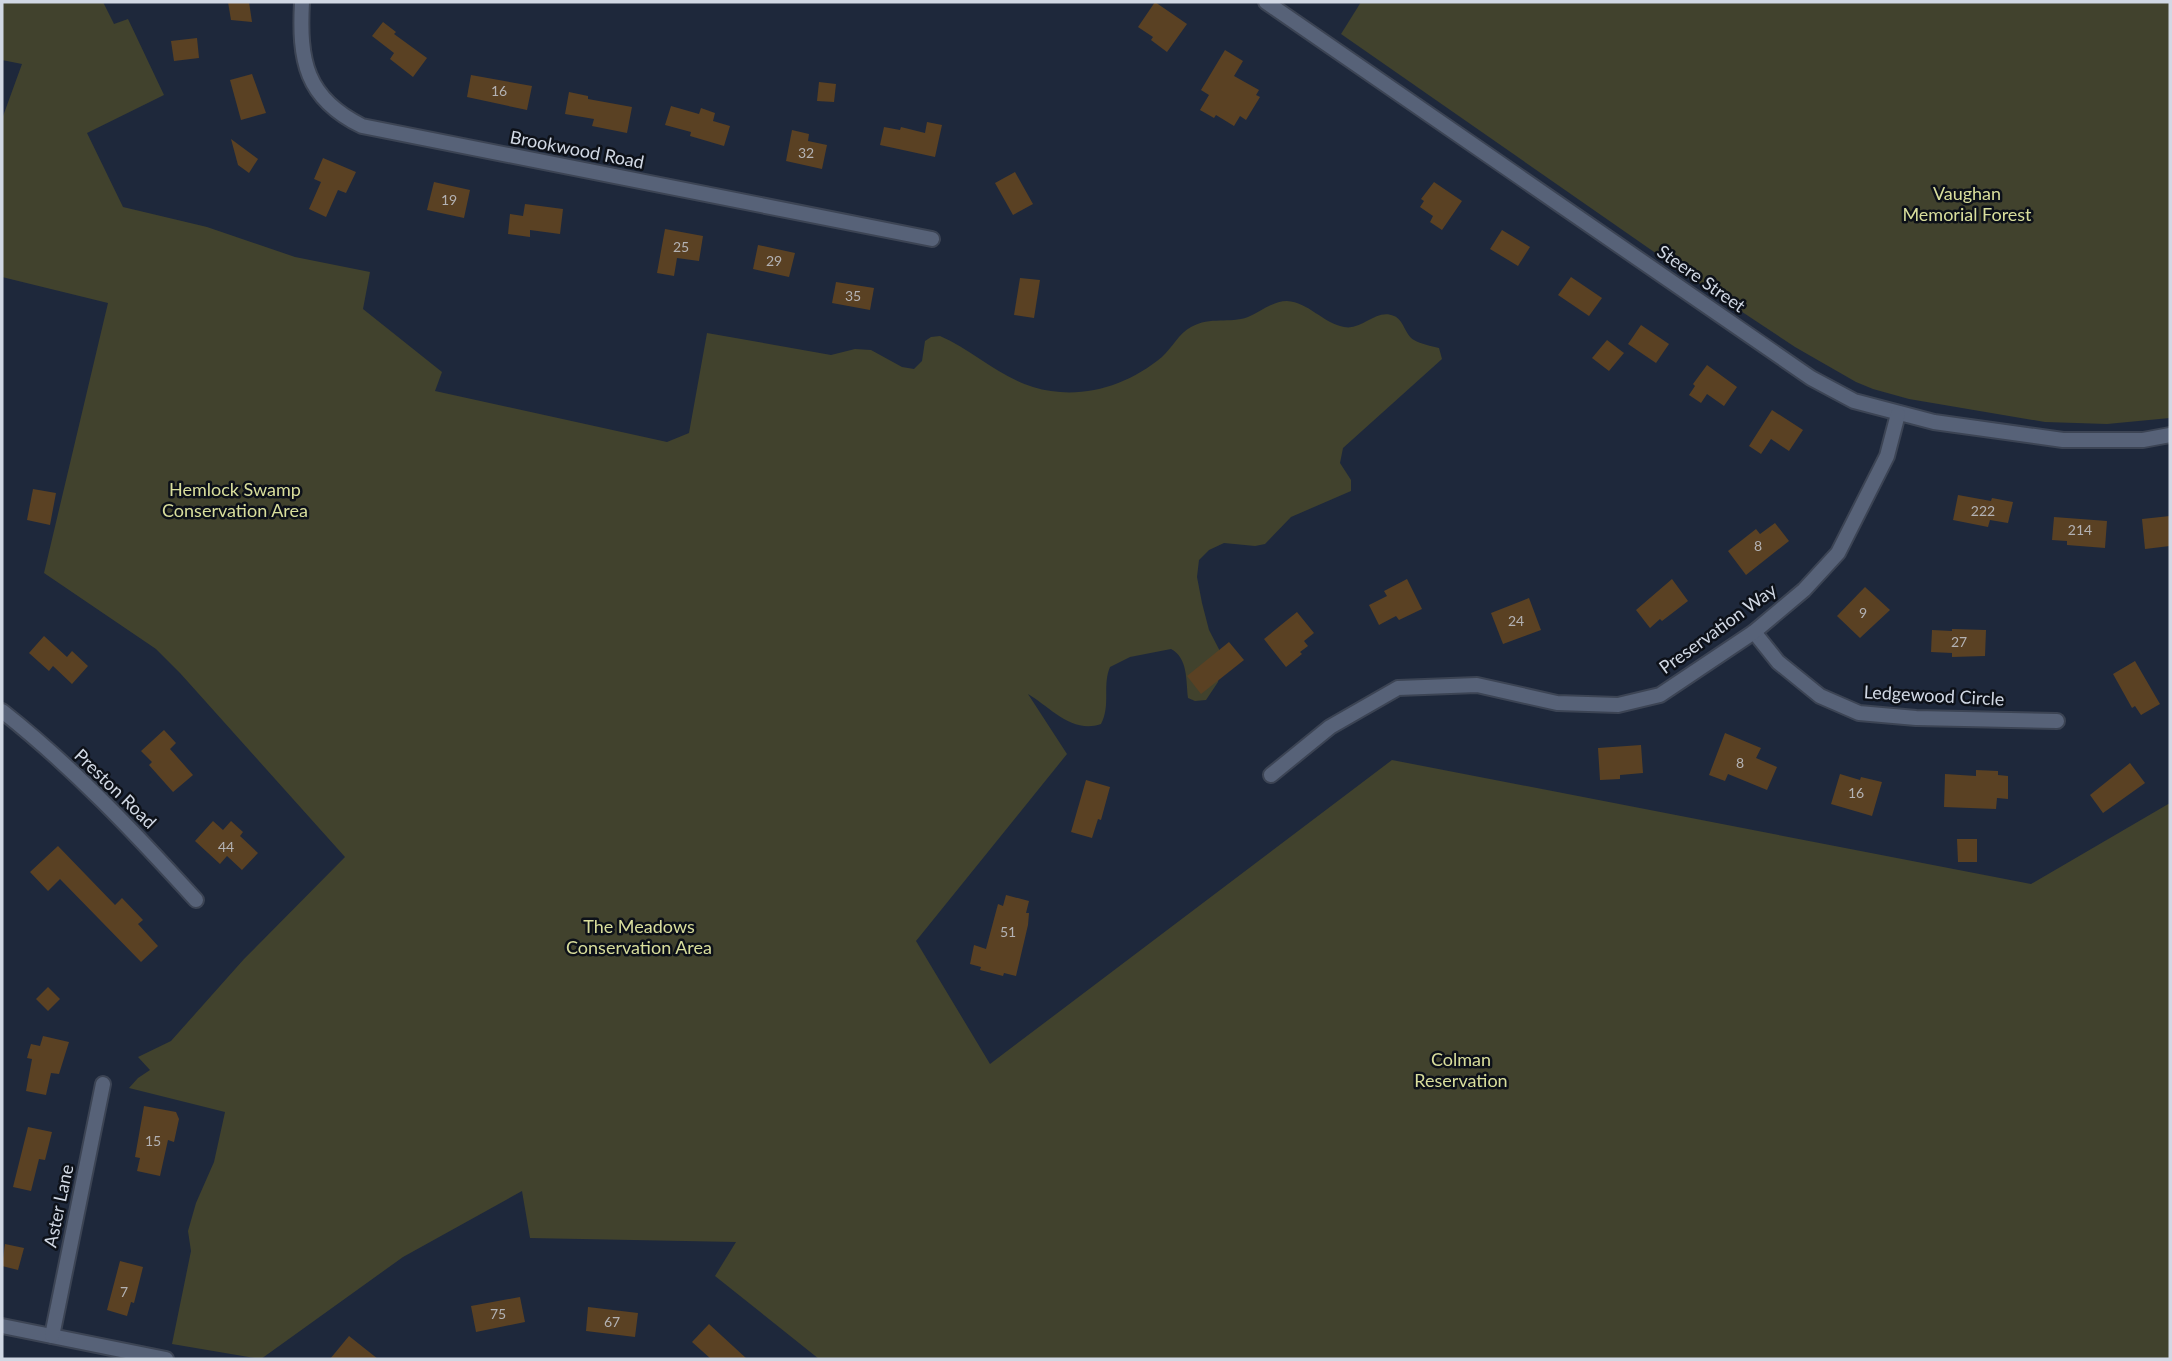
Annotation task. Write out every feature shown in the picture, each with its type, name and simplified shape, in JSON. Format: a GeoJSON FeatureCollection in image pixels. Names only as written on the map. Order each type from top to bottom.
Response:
{"type":"FeatureCollection","features":[{"type":"Feature","properties":{"kind":"street","name":"Brookwood Road"},"geometry":{"type":"LineString","coordinates":[[302,2],[301,47],[310,77],[321,95],[335,110],[362,126],[932,239]]}},
{"type":"Feature","properties":{"kind":"street","name":"Steere Street"},"geometry":{"type":"LineString","coordinates":[[1266,2],[1811,378],[1854,401],[1934,422],[2063,440],[2143,440],[2170,435]]}},
{"type":"Feature","properties":{"kind":"street","name":"Preservation Way"},"geometry":{"type":"LineString","coordinates":[[1271,775],[1330,727],[1398,688],[1477,685],[1557,703],[1618,705],[1660,695],[1754,632],[1804,590],[1838,553],[1887,456],[1898,414]]}},
{"type":"Feature","properties":{"kind":"street","name":"Ledgewood Circle"},"geometry":{"type":"LineString","coordinates":[[1754,632],[1778,662],[1820,696],[1858,713],[1916,718],[2057,721]]}},
{"type":"Feature","properties":{"kind":"street","name":"Preston Road"},"geometry":{"type":"LineString","coordinates":[[2,711],[120,817],[196,900]]}},
{"type":"Feature","properties":{"kind":"street","name":"Aster Lane"},"geometry":{"type":"LineString","coordinates":[[52,1336],[103,1084]]}},
{"type":"Feature","properties":{"kind":"street"},"geometry":{"type":"LineString","coordinates":[[2,1326],[166,1359]]}},
{"type":"Feature","properties":{"kind":"green space"},"geometry":{"type":"Polygon","coordinates":[[[2,2],[103,2],[114,24],[128,19],[164,95],[87,133],[123,207],[207,227],[295,257],[370,272],[363,309],[442,372],[435,391],[667,442],[689,433],[707,333],[831,355],[855,349],[871,350],[902,367],[914,369],[922,361],[925,341],[940,336],[1021,383],[1050,391],[1084,392],[1117,383],[1148,367],[1162,357],[1191,327],[1213,321],[1248,317],[1282,301],[1295,302],[1344,327],[1357,326],[1381,315],[1394,316],[1414,340],[1439,348],[1442,359],[1343,448],[1340,463],[1351,480],[1351,491],[1291,517],[1265,544],[1255,546],[1224,543],[1209,550],[1199,560],[1197,577],[1202,603],[1209,630],[1223,657],[1218,682],[1206,700],[1195,701],[1188,698],[1181,658],[1171,649],[1130,657],[1110,667],[1106,710],[1101,724],[1090,726],[1071,722],[1028,694],[1067,754],[916,941],[990,1064],[1392,760],[2031,884],[2170,803],[2170,1359],[819,1359],[715,1276],[736,1242],[530,1238],[522,1191],[403,1257],[261,1359],[172,1344],[191,1251],[188,1231],[196,1203],[214,1162],[225,1112],[129,1088],[150,1070],[138,1057],[171,1041],[244,959],[345,857],[156,649],[44,573],[108,303],[2,277],[2,119],[22,64],[2,60],[2,2]]]}},
{"type":"Feature","properties":{"kind":"green space","name":"Vaughan Memorial Forest"},"geometry":{"type":"Polygon","coordinates":[[[1361,2],[2170,2],[2170,418],[2107,424],[2045,422],[1909,399],[1856,382],[1795,347],[1703,286],[1341,34],[1361,2]]]}},
{"type":"Feature","properties":{"kind":"building"},"geometry":{"type":"Polygon","coordinates":[[[228,2],[249,2],[252,22],[231,20],[228,2]]]}},
{"type":"Feature","properties":{"kind":"building"},"geometry":{"type":"Polygon","coordinates":[[[1155,2],[1187,24],[1167,52],[1151,40],[1153,37],[1138,27],[1155,2]]]}},
{"type":"Feature","properties":{"kind":"building"},"geometry":{"type":"Polygon","coordinates":[[[383,22],[396,32],[394,34],[427,58],[413,77],[390,59],[394,53],[372,36],[383,22]]]}},
{"type":"Feature","properties":{"kind":"building"},"geometry":{"type":"Polygon","coordinates":[[[197,38],[199,58],[174,61],[171,41],[197,38]]]}},
{"type":"Feature","properties":{"kind":"building"},"geometry":{"type":"Polygon","coordinates":[[[1225,50],[1243,61],[1234,76],[1259,90],[1256,95],[1260,97],[1246,120],[1240,116],[1234,126],[1216,115],[1214,118],[1200,110],[1209,95],[1201,90],[1225,50]]]}},
{"type":"Feature","properties":{"kind":"building"},"geometry":{"type":"Polygon","coordinates":[[[252,74],[266,113],[241,120],[230,80],[252,74]]]}},
{"type":"Feature","properties":{"kind":"building"},"geometry":{"type":"Polygon","coordinates":[[[471,75],[532,86],[527,110],[467,97],[471,75]]]}},
{"type":"Feature","properties":{"kind":"building"},"geometry":{"type":"Polygon","coordinates":[[[819,82],[836,84],[834,102],[817,101],[819,82]]]}},
{"type":"Feature","properties":{"kind":"building"},"geometry":{"type":"Polygon","coordinates":[[[569,92],[588,96],[588,99],[632,107],[627,133],[592,126],[594,119],[565,114],[569,92]]]}},
{"type":"Feature","properties":{"kind":"building"},"geometry":{"type":"Polygon","coordinates":[[[671,106],[699,114],[701,108],[715,113],[713,121],[730,126],[724,146],[690,136],[691,132],[665,125],[671,106]]]}},
{"type":"Feature","properties":{"kind":"building"},"geometry":{"type":"Polygon","coordinates":[[[927,122],[942,125],[935,157],[880,145],[884,127],[900,130],[901,127],[925,133],[927,122]]]}},
{"type":"Feature","properties":{"kind":"building"},"geometry":{"type":"Polygon","coordinates":[[[792,130],[809,134],[808,141],[827,145],[822,169],[786,161],[792,130]]]}},
{"type":"Feature","properties":{"kind":"building"},"geometry":{"type":"Polygon","coordinates":[[[231,139],[258,159],[249,173],[238,165],[231,139]]]}},
{"type":"Feature","properties":{"kind":"building"},"geometry":{"type":"Polygon","coordinates":[[[323,158],[356,172],[346,193],[338,190],[326,217],[309,209],[321,182],[314,179],[323,158]]]}},
{"type":"Feature","properties":{"kind":"building"},"geometry":{"type":"Polygon","coordinates":[[[1015,172],[1033,204],[1013,215],[995,183],[1015,172]]]}},
{"type":"Feature","properties":{"kind":"building"},"geometry":{"type":"Polygon","coordinates":[[[434,182],[470,190],[464,218],[427,210],[434,182]]]}},
{"type":"Feature","properties":{"kind":"building"},"geometry":{"type":"Polygon","coordinates":[[[1434,182],[1462,201],[1442,230],[1430,222],[1433,216],[1420,207],[1424,201],[1421,199],[1434,182]]]}},
{"type":"Feature","properties":{"kind":"building"},"geometry":{"type":"Polygon","coordinates":[[[525,204],[563,209],[560,234],[530,230],[530,237],[508,234],[510,214],[523,216],[525,204]]]}},
{"type":"Feature","properties":{"kind":"building"},"geometry":{"type":"Polygon","coordinates":[[[665,229],[703,236],[699,261],[677,258],[674,276],[657,273],[665,229]]]}},
{"type":"Feature","properties":{"kind":"building"},"geometry":{"type":"Polygon","coordinates":[[[1502,230],[1530,247],[1518,266],[1490,249],[1502,230]]]}},
{"type":"Feature","properties":{"kind":"building"},"geometry":{"type":"Polygon","coordinates":[[[758,245],[795,253],[789,277],[753,269],[758,245]]]}},
{"type":"Feature","properties":{"kind":"building"},"geometry":{"type":"Polygon","coordinates":[[[1571,277],[1602,298],[1589,316],[1558,295],[1571,277]]]}},
{"type":"Feature","properties":{"kind":"building"},"geometry":{"type":"Polygon","coordinates":[[[1020,278],[1040,280],[1034,318],[1014,315],[1020,278]]]}},
{"type":"Feature","properties":{"kind":"building"},"geometry":{"type":"Polygon","coordinates":[[[836,282],[874,288],[870,310],[832,303],[836,282]]]}},
{"type":"Feature","properties":{"kind":"building"},"geometry":{"type":"Polygon","coordinates":[[[1641,325],[1669,344],[1656,363],[1628,344],[1641,325]]]}},
{"type":"Feature","properties":{"kind":"building"},"geometry":{"type":"Polygon","coordinates":[[[1607,340],[1624,353],[1609,371],[1592,358],[1607,340]]]}},
{"type":"Feature","properties":{"kind":"building"},"geometry":{"type":"Polygon","coordinates":[[[1707,365],[1737,387],[1724,406],[1707,394],[1701,403],[1689,395],[1695,386],[1693,384],[1707,365]]]}},
{"type":"Feature","properties":{"kind":"building"},"geometry":{"type":"Polygon","coordinates":[[[1772,410],[1803,430],[1789,451],[1771,439],[1761,454],[1749,446],[1772,410]]]}},
{"type":"Feature","properties":{"kind":"building"},"geometry":{"type":"Polygon","coordinates":[[[33,489],[56,493],[50,525],[27,520],[33,489]]]}},
{"type":"Feature","properties":{"kind":"building"},"geometry":{"type":"Polygon","coordinates":[[[1958,495],[2013,502],[2008,523],[1990,520],[1988,527],[1953,520],[1958,495]]]}},
{"type":"Feature","properties":{"kind":"building"},"geometry":{"type":"Polygon","coordinates":[[[2170,516],[2170,546],[2145,549],[2142,519],[2170,516]]]}},
{"type":"Feature","properties":{"kind":"building"},"geometry":{"type":"Polygon","coordinates":[[[2054,517],[2107,521],[2105,548],[2067,545],[2067,541],[2052,540],[2054,517]]]}},
{"type":"Feature","properties":{"kind":"building"},"geometry":{"type":"Polygon","coordinates":[[[1775,523],[1789,541],[1746,575],[1728,551],[1756,529],[1760,534],[1775,523]]]}},
{"type":"Feature","properties":{"kind":"building"},"geometry":{"type":"Polygon","coordinates":[[[1407,579],[1422,609],[1399,620],[1396,616],[1379,625],[1369,605],[1387,596],[1384,591],[1407,579]]]}},
{"type":"Feature","properties":{"kind":"building"},"geometry":{"type":"Polygon","coordinates":[[[1672,579],[1688,601],[1650,628],[1636,610],[1672,579]]]}},
{"type":"Feature","properties":{"kind":"building"},"geometry":{"type":"Polygon","coordinates":[[[1865,587],[1890,610],[1860,638],[1837,616],[1865,587]]]}},
{"type":"Feature","properties":{"kind":"building"},"geometry":{"type":"Polygon","coordinates":[[[1529,598],[1541,630],[1503,644],[1491,613],[1529,598]]]}},
{"type":"Feature","properties":{"kind":"building"},"geometry":{"type":"Polygon","coordinates":[[[1297,612],[1314,633],[1304,641],[1308,646],[1300,652],[1302,654],[1286,667],[1264,639],[1297,612]]]}},
{"type":"Feature","properties":{"kind":"building"},"geometry":{"type":"Polygon","coordinates":[[[1932,630],[1986,630],[1985,656],[1952,657],[1952,653],[1931,652],[1932,630]]]}},
{"type":"Feature","properties":{"kind":"building"},"geometry":{"type":"Polygon","coordinates":[[[44,636],[67,657],[72,651],[88,666],[72,684],[53,666],[49,671],[29,653],[44,636]]]}},
{"type":"Feature","properties":{"kind":"building"},"geometry":{"type":"Polygon","coordinates":[[[1229,642],[1244,660],[1201,694],[1187,676],[1229,642]]]}},
{"type":"Feature","properties":{"kind":"building"},"geometry":{"type":"Polygon","coordinates":[[[2135,661],[2160,704],[2141,715],[2135,706],[2132,708],[2113,674],[2135,661]]]}},
{"type":"Feature","properties":{"kind":"building"},"geometry":{"type":"Polygon","coordinates":[[[164,730],[176,743],[170,749],[193,775],[173,792],[149,765],[152,762],[141,751],[164,730]]]}},
{"type":"Feature","properties":{"kind":"building"},"geometry":{"type":"Polygon","coordinates":[[[1725,733],[1761,748],[1756,758],[1777,767],[1767,790],[1728,774],[1725,781],[1709,775],[1725,733]]]}},
{"type":"Feature","properties":{"kind":"building"},"geometry":{"type":"Polygon","coordinates":[[[1641,745],[1643,773],[1620,775],[1620,779],[1600,780],[1598,748],[1641,745]]]}},
{"type":"Feature","properties":{"kind":"building"},"geometry":{"type":"Polygon","coordinates":[[[2130,763],[2145,783],[2103,813],[2090,795],[2130,763]]]}},
{"type":"Feature","properties":{"kind":"building"},"geometry":{"type":"Polygon","coordinates":[[[1976,770],[1998,771],[1998,775],[2008,776],[2008,799],[1997,798],[1996,809],[1944,807],[1945,774],[1976,776],[1976,770]]]}},
{"type":"Feature","properties":{"kind":"building"},"geometry":{"type":"Polygon","coordinates":[[[1840,774],[1860,780],[1861,777],[1882,782],[1872,816],[1831,804],[1840,774]]]}},
{"type":"Feature","properties":{"kind":"building"},"geometry":{"type":"Polygon","coordinates":[[[1086,780],[1110,787],[1101,820],[1098,819],[1092,838],[1071,832],[1086,780]]]}},
{"type":"Feature","properties":{"kind":"building"},"geometry":{"type":"Polygon","coordinates":[[[213,821],[223,830],[231,821],[243,832],[240,836],[258,853],[242,870],[227,856],[220,864],[195,841],[213,821]]]}},
{"type":"Feature","properties":{"kind":"building"},"geometry":{"type":"Polygon","coordinates":[[[1957,839],[1977,839],[1977,862],[1958,862],[1957,839]]]}},
{"type":"Feature","properties":{"kind":"building"},"geometry":{"type":"Polygon","coordinates":[[[58,846],[115,905],[122,898],[143,920],[138,924],[158,946],[141,962],[60,879],[48,891],[30,872],[58,846]]]}},
{"type":"Feature","properties":{"kind":"building"},"geometry":{"type":"Polygon","coordinates":[[[1006,895],[1029,901],[1026,913],[1029,913],[1028,925],[1016,976],[1004,973],[1003,976],[980,970],[981,967],[970,964],[974,945],[986,949],[998,904],[1003,906],[1006,895]]]}},
{"type":"Feature","properties":{"kind":"building"},"geometry":{"type":"Polygon","coordinates":[[[48,987],[60,999],[48,1011],[36,999],[48,987]]]}},
{"type":"Feature","properties":{"kind":"building"},"geometry":{"type":"Polygon","coordinates":[[[43,1036],[69,1042],[59,1074],[51,1073],[46,1095],[26,1091],[32,1059],[27,1058],[31,1044],[40,1046],[43,1036]]]}},
{"type":"Feature","properties":{"kind":"building"},"geometry":{"type":"Polygon","coordinates":[[[144,1106],[176,1112],[179,1119],[174,1142],[168,1140],[160,1176],[137,1171],[140,1158],[135,1157],[144,1106]]]}},
{"type":"Feature","properties":{"kind":"building"},"geometry":{"type":"Polygon","coordinates":[[[28,1127],[52,1132],[45,1160],[39,1159],[31,1191],[13,1187],[28,1127]]]}},
{"type":"Feature","properties":{"kind":"building"},"geometry":{"type":"Polygon","coordinates":[[[5,1244],[24,1248],[18,1270],[2,1266],[5,1244]]]}},
{"type":"Feature","properties":{"kind":"building"},"geometry":{"type":"Polygon","coordinates":[[[120,1261],[143,1267],[134,1303],[131,1302],[127,1316],[107,1310],[120,1261]]]}},
{"type":"Feature","properties":{"kind":"building"},"geometry":{"type":"Polygon","coordinates":[[[520,1297],[525,1322],[476,1332],[471,1306],[520,1297]]]}},
{"type":"Feature","properties":{"kind":"building"},"geometry":{"type":"Polygon","coordinates":[[[588,1307],[638,1313],[635,1337],[586,1331],[588,1307]]]}},
{"type":"Feature","properties":{"kind":"building"},"geometry":{"type":"Polygon","coordinates":[[[709,1324],[747,1359],[711,1359],[692,1342],[709,1324]]]}},
{"type":"Feature","properties":{"kind":"building"},"geometry":{"type":"Polygon","coordinates":[[[349,1336],[378,1359],[330,1359],[349,1336]]]}},
{"type":"Feature","properties":{"kind":"park label","name":"Hemlock Swamp Conservation Area"},"geometry":{"type":"Point","coordinates":[235,500]}},
{"type":"Feature","properties":{"kind":"park label","name":"The Meadows Conservation Area"},"geometry":{"type":"Point","coordinates":[639,937]}},
{"type":"Feature","properties":{"kind":"park label","name":"Colman Reservation"},"geometry":{"type":"Point","coordinates":[1461,1070]}}]}
